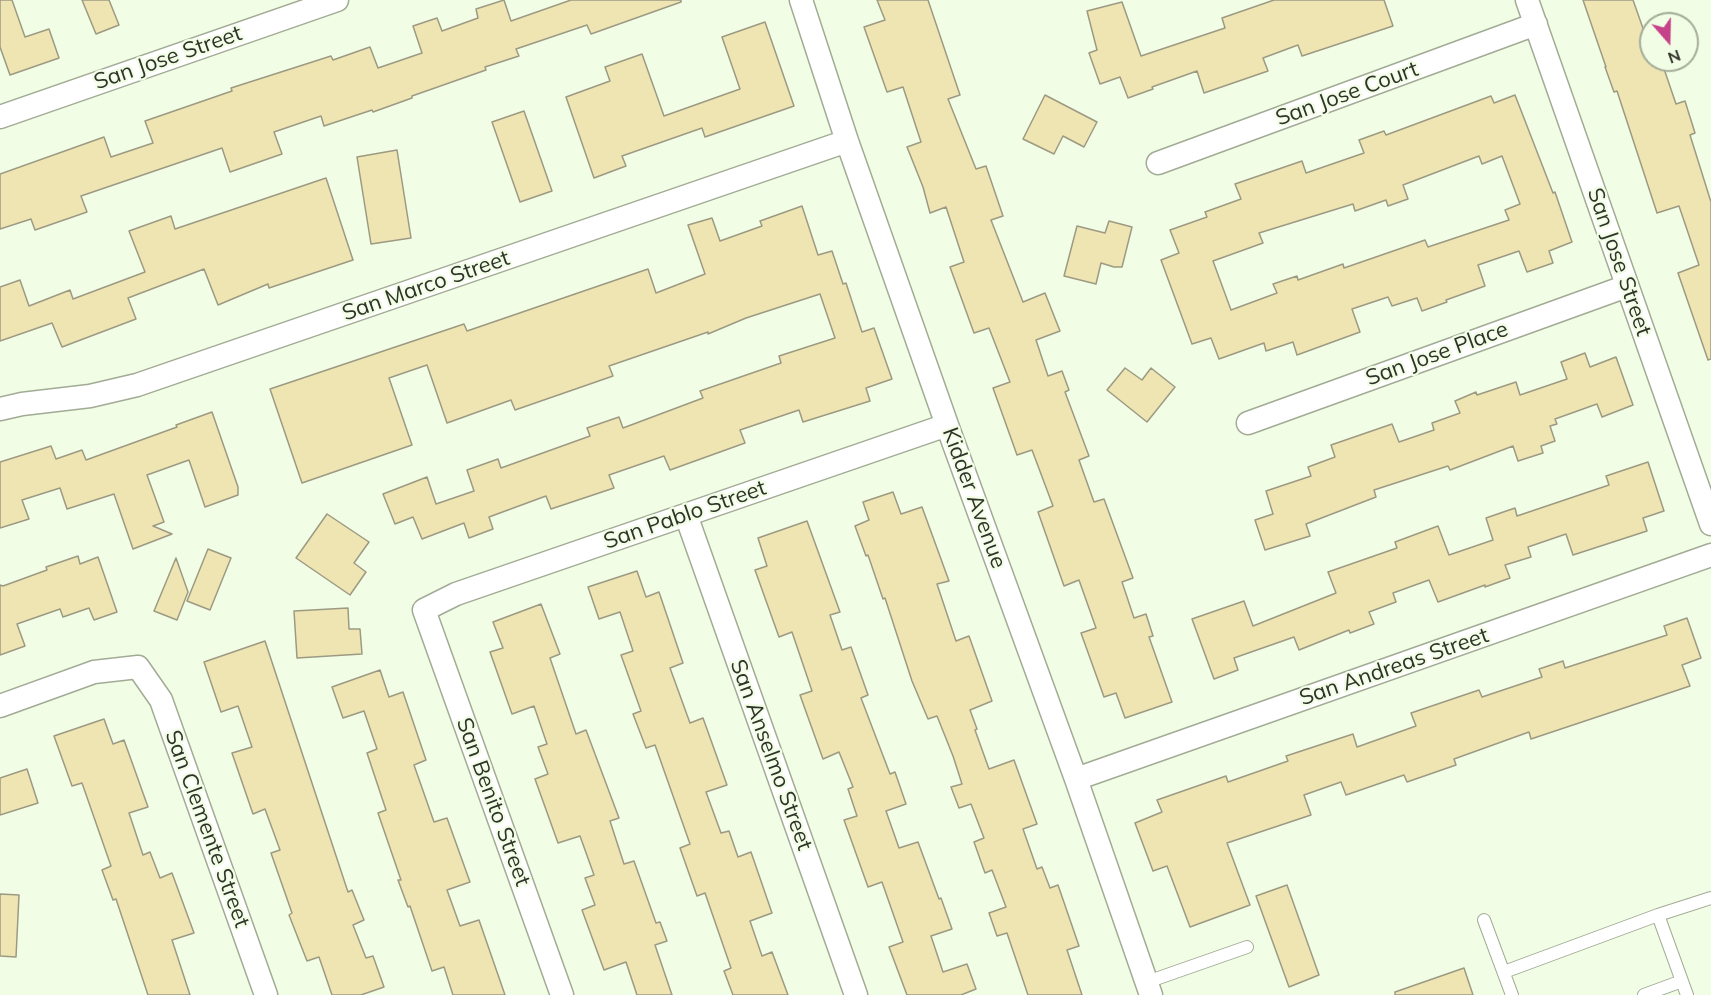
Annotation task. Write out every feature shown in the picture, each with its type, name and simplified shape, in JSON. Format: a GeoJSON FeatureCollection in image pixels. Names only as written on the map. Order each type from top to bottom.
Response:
{"type":"FeatureCollection","features":[{"type":"Feature","properties":{"kind":"street","name":"San Jose Street"},"geometry":{"type":"LineString","coordinates":[[0,117],[337,0]]}},
{"type":"Feature","properties":{"kind":"street","name":"Kidder Avenue"},"geometry":{"type":"LineString","coordinates":[[801,0],[847,141],[1149,989]]}},
{"type":"Feature","properties":{"kind":"street","name":"San Jose Street"},"geometry":{"type":"LineString","coordinates":[[1527,0],[1711,524]]}},
{"type":"Feature","properties":{"kind":"street","name":"San Jose Court"},"geometry":{"type":"LineString","coordinates":[[1158,163],[1536,24]]}},
{"type":"Feature","properties":{"kind":"street","name":"San Marco Street"},"geometry":{"type":"LineString","coordinates":[[0,409],[22,404],[90,396],[137,385],[847,141]]}},
{"type":"Feature","properties":{"kind":"street","name":"San Jose Place"},"geometry":{"type":"LineString","coordinates":[[1248,423],[1627,286]]}},
{"type":"Feature","properties":{"kind":"street","name":"San Pablo Street"},"geometry":{"type":"LineString","coordinates":[[424,610],[456,594],[947,425]]}},
{"type":"Feature","properties":{"kind":"street","name":"San Anselmo Street"},"geometry":{"type":"LineString","coordinates":[[686,515],[856,995]]}},
{"type":"Feature","properties":{"kind":"street","name":"San Andreas Street"},"geometry":{"type":"LineString","coordinates":[[1076,779],[1711,555]]}},
{"type":"Feature","properties":{"kind":"street","name":"San Benito Street"},"geometry":{"type":"LineString","coordinates":[[424,610],[562,995]]}},
{"type":"Feature","properties":{"kind":"street","name":"San Clemente Street"},"geometry":{"type":"LineString","coordinates":[[0,706],[94,672],[138,667],[161,700],[266,995]]}},
{"type":"Feature","properties":{"kind":"lane"},"geometry":{"type":"LineString","coordinates":[[1503,972],[1711,898]]}},
{"type":"Feature","properties":{"kind":"lane"},"geometry":{"type":"LineString","coordinates":[[1658,915],[1687,995]]}},
{"type":"Feature","properties":{"kind":"lane"},"geometry":{"type":"LineString","coordinates":[[1484,920],[1512,995]]}},
{"type":"Feature","properties":{"kind":"lane"},"geometry":{"type":"LineString","coordinates":[[1149,989],[1246,947]]}},
{"type":"Feature","properties":{"kind":"lane"},"geometry":{"type":"LineString","coordinates":[[1644,995],[1682,981]]}},
{"type":"Feature","properties":{"kind":"building"},"geometry":{"type":"Polygon","coordinates":[[[0,0],[12,0],[25,37],[49,29],[59,58],[10,75],[0,47],[0,0]]]}},
{"type":"Feature","properties":{"kind":"building"},"geometry":{"type":"Polygon","coordinates":[[[82,0],[109,0],[119,25],[96,34],[82,0]]]}},
{"type":"Feature","properties":{"kind":"building"},"geometry":{"type":"Polygon","coordinates":[[[504,0],[511,21],[571,0],[681,0],[681,2],[591,34],[587,25],[516,49],[519,56],[485,67],[486,70],[373,112],[372,110],[324,126],[321,116],[274,132],[282,154],[230,172],[222,148],[81,196],[87,212],[35,230],[31,219],[0,229],[0,174],[104,137],[111,157],[153,143],[145,121],[232,91],[231,88],[331,56],[333,60],[370,47],[378,68],[422,53],[413,26],[437,18],[442,31],[478,18],[476,9],[504,0]]]}},
{"type":"Feature","properties":{"kind":"building"},"geometry":{"type":"Polygon","coordinates":[[[877,0],[928,0],[960,95],[948,99],[976,169],[986,166],[1003,216],[991,220],[1023,302],[1045,293],[1060,331],[1036,340],[1048,376],[1062,371],[1069,390],[1065,392],[1089,456],[1079,460],[1094,502],[1104,499],[1133,578],[1122,582],[1134,618],[1146,614],[1153,636],[1149,637],[1172,702],[1125,718],[1116,693],[1104,697],[1081,633],[1096,628],[1079,580],[1064,586],[1038,512],[1053,506],[1032,450],[1017,455],[993,388],[1010,382],[989,328],[974,333],[950,267],[964,262],[946,207],[930,213],[923,187],[907,147],[921,142],[903,87],[887,92],[864,27],[885,20],[877,0]]]}},
{"type":"Feature","properties":{"kind":"building"},"geometry":{"type":"Polygon","coordinates":[[[1274,0],[1384,0],[1393,26],[1302,56],[1298,45],[1263,58],[1268,71],[1204,93],[1197,71],[1128,98],[1120,77],[1100,84],[1089,53],[1097,50],[1087,11],[1122,2],[1141,56],[1225,28],[1222,18],[1274,0]]]}},
{"type":"Feature","properties":{"kind":"building"},"geometry":{"type":"Polygon","coordinates":[[[1583,0],[1633,0],[1639,17],[1639,72],[1665,72],[1676,104],[1685,101],[1695,133],[1690,135],[1711,202],[1711,359],[1708,360],[1678,273],[1699,265],[1679,206],[1657,213],[1617,91],[1614,92],[1583,0]]]}},
{"type":"Feature","properties":{"kind":"building"},"geometry":{"type":"Polygon","coordinates":[[[765,22],[794,106],[705,137],[702,128],[622,156],[626,166],[594,178],[566,97],[610,81],[605,67],[642,54],[664,116],[740,89],[722,37],[765,22]]]}},
{"type":"Feature","properties":{"kind":"building"},"geometry":{"type":"Polygon","coordinates":[[[1045,95],[1097,122],[1084,147],[1063,136],[1054,154],[1023,139],[1045,95]]]}},
{"type":"Feature","properties":{"kind":"building"},"geometry":{"type":"Polygon","coordinates":[[[1515,95],[1553,193],[1555,192],[1572,242],[1549,251],[1553,263],[1527,272],[1519,251],[1478,265],[1485,286],[1422,311],[1417,298],[1392,306],[1388,297],[1352,309],[1360,332],[1297,355],[1293,342],[1266,351],[1264,343],[1219,359],[1211,338],[1192,344],[1161,260],[1179,253],[1170,230],[1207,217],[1205,212],[1241,199],[1235,184],[1302,161],[1306,173],[1364,153],[1359,140],[1384,131],[1386,135],[1491,96],[1494,103],[1515,95]],[[1479,156],[1403,185],[1408,199],[1388,206],[1386,200],[1355,211],[1353,204],[1259,233],[1263,243],[1213,261],[1231,310],[1277,293],[1273,284],[1297,276],[1298,280],[1343,264],[1344,268],[1425,240],[1428,247],[1509,220],[1505,210],[1520,204],[1502,156],[1482,164],[1479,156]]]}},
{"type":"Feature","properties":{"kind":"building"},"geometry":{"type":"Polygon","coordinates":[[[524,111],[552,191],[520,202],[492,122],[524,111]]]}},
{"type":"Feature","properties":{"kind":"building"},"geometry":{"type":"Polygon","coordinates":[[[397,150],[411,238],[371,244],[357,157],[397,150]]]}},
{"type":"Feature","properties":{"kind":"building"},"geometry":{"type":"Polygon","coordinates":[[[326,178],[353,260],[269,288],[268,284],[218,305],[204,269],[128,298],[136,319],[62,347],[52,323],[0,341],[0,287],[20,280],[29,306],[70,290],[73,299],[145,272],[129,231],[171,216],[175,229],[326,178]]]}},
{"type":"Feature","properties":{"kind":"building"},"geometry":{"type":"Polygon","coordinates":[[[802,206],[818,255],[832,251],[843,284],[846,283],[862,332],[874,328],[892,379],[866,388],[870,401],[803,422],[799,410],[740,430],[745,443],[670,470],[664,456],[609,475],[614,488],[551,509],[546,496],[489,517],[493,529],[469,538],[464,523],[422,539],[413,517],[395,524],[383,494],[427,477],[436,504],[474,491],[467,470],[498,459],[501,468],[590,436],[587,428],[619,417],[623,428],[703,398],[700,391],[781,363],[779,356],[835,338],[820,294],[609,366],[613,376],[515,410],[511,400],[447,423],[427,365],[389,378],[412,445],[302,483],[270,389],[464,324],[467,331],[648,269],[656,293],[705,274],[688,225],[712,218],[720,241],[762,226],[760,221],[802,206]]]}},
{"type":"Feature","properties":{"kind":"building"},"geometry":{"type":"Polygon","coordinates":[[[1109,221],[1132,227],[1122,267],[1101,263],[1096,284],[1064,276],[1077,226],[1105,233],[1109,221]]]}},
{"type":"Feature","properties":{"kind":"building"},"geometry":{"type":"Polygon","coordinates":[[[1585,353],[1590,367],[1616,357],[1633,405],[1602,417],[1597,404],[1555,419],[1557,424],[1550,426],[1555,441],[1541,446],[1543,453],[1518,461],[1513,446],[1450,470],[1448,466],[1374,490],[1376,497],[1306,524],[1310,536],[1265,550],[1255,520],[1273,514],[1266,491],[1311,476],[1308,467],[1335,457],[1331,445],[1392,424],[1399,442],[1434,430],[1432,423],[1460,413],[1455,401],[1476,392],[1477,395],[1516,382],[1520,395],[1567,379],[1561,362],[1585,353]]]}},
{"type":"Feature","properties":{"kind":"building"},"geometry":{"type":"Polygon","coordinates":[[[1125,368],[1142,380],[1151,368],[1175,387],[1147,422],[1107,390],[1125,368]]]}},
{"type":"Feature","properties":{"kind":"building"},"geometry":{"type":"Polygon","coordinates":[[[212,412],[238,487],[238,495],[205,507],[189,460],[147,475],[164,522],[153,526],[172,534],[133,549],[114,494],[67,509],[60,488],[22,500],[29,519],[0,528],[0,462],[51,446],[56,459],[82,450],[86,460],[212,412]]]}},
{"type":"Feature","properties":{"kind":"building"},"geometry":{"type":"Polygon","coordinates":[[[1648,462],[1664,511],[1643,518],[1647,531],[1573,555],[1566,534],[1528,547],[1531,557],[1505,565],[1510,578],[1438,602],[1429,580],[1393,593],[1396,602],[1369,612],[1374,624],[1350,633],[1349,630],[1299,650],[1294,637],[1234,658],[1238,670],[1214,679],[1192,619],[1244,601],[1253,626],[1336,593],[1328,572],[1397,548],[1395,542],[1438,526],[1449,555],[1493,540],[1486,518],[1515,508],[1517,516],[1609,485],[1606,476],[1648,462]]]}},
{"type":"Feature","properties":{"kind":"building"},"geometry":{"type":"Polygon","coordinates":[[[893,492],[901,514],[922,507],[949,581],[937,584],[956,641],[969,636],[992,701],[970,710],[977,729],[975,730],[989,769],[1014,760],[1037,824],[1023,829],[1037,869],[1042,867],[1050,888],[1058,885],[1079,946],[1067,950],[1082,995],[1028,995],[1007,933],[997,936],[989,913],[1006,907],[992,870],[985,873],[974,842],[984,838],[971,804],[959,808],[951,787],[962,784],[953,756],[937,716],[928,719],[912,681],[885,598],[883,599],[855,526],[869,520],[863,502],[893,492]]]}},
{"type":"Feature","properties":{"kind":"building"},"geometry":{"type":"Polygon","coordinates":[[[327,514],[369,542],[354,563],[366,572],[350,595],[296,558],[327,514]]]}},
{"type":"Feature","properties":{"kind":"building"},"geometry":{"type":"Polygon","coordinates":[[[807,521],[840,612],[830,615],[842,650],[851,647],[868,695],[861,698],[890,774],[895,772],[906,804],[886,811],[899,848],[918,842],[952,929],[931,936],[943,972],[967,964],[976,989],[961,995],[907,995],[889,947],[903,942],[882,882],[868,887],[844,820],[857,816],[848,789],[853,787],[839,752],[823,759],[800,695],[812,691],[792,632],[779,637],[755,570],[767,566],[758,538],[807,521]]]}},
{"type":"Feature","properties":{"kind":"building"},"geometry":{"type":"Polygon","coordinates":[[[208,549],[231,558],[210,610],[187,601],[208,549]]]}},
{"type":"Feature","properties":{"kind":"building"},"geometry":{"type":"Polygon","coordinates":[[[78,556],[80,564],[98,557],[117,612],[94,620],[89,608],[63,617],[60,609],[17,624],[25,646],[0,655],[0,585],[3,586],[47,570],[46,567],[78,556]]]}},
{"type":"Feature","properties":{"kind":"building"},"geometry":{"type":"Polygon","coordinates":[[[176,558],[188,592],[177,620],[154,611],[176,558]]]}},
{"type":"Feature","properties":{"kind":"building"},"geometry":{"type":"Polygon","coordinates":[[[637,571],[646,597],[659,592],[683,663],[670,668],[690,723],[703,718],[727,785],[706,792],[721,833],[729,831],[738,857],[751,852],[772,913],[750,921],[762,956],[772,952],[788,995],[733,995],[724,971],[731,968],[705,893],[697,896],[680,848],[690,844],[655,745],[646,748],[633,714],[641,711],[621,655],[633,651],[620,612],[599,619],[588,587],[637,571]]]}},
{"type":"Feature","properties":{"kind":"building"},"geometry":{"type":"Polygon","coordinates":[[[541,604],[560,654],[550,658],[576,734],[586,730],[619,818],[610,821],[624,864],[634,861],[656,923],[660,922],[667,941],[655,945],[672,995],[637,995],[626,962],[604,970],[582,910],[595,905],[585,878],[594,875],[580,836],[558,843],[535,779],[548,774],[538,747],[547,744],[534,706],[512,714],[490,652],[503,648],[493,622],[541,604]]]}},
{"type":"Feature","properties":{"kind":"building"},"geometry":{"type":"Polygon","coordinates":[[[348,608],[349,629],[360,629],[362,654],[297,658],[294,611],[348,608]]]}},
{"type":"Feature","properties":{"kind":"building"},"geometry":{"type":"Polygon","coordinates":[[[1687,618],[1701,658],[1682,665],[1690,686],[1531,739],[1529,732],[1454,759],[1456,765],[1407,782],[1404,775],[1346,795],[1341,782],[1304,795],[1311,815],[1227,843],[1250,905],[1190,927],[1167,866],[1153,871],[1135,823],[1162,812],[1157,800],[1226,776],[1228,782],[1288,761],[1286,756],[1353,734],[1357,747],[1416,726],[1411,713],[1479,690],[1482,697],[1542,677],[1539,669],[1563,661],[1565,668],[1667,635],[1664,626],[1687,618]]]}},
{"type":"Feature","properties":{"kind":"building"},"geometry":{"type":"Polygon","coordinates":[[[265,641],[348,892],[352,890],[364,920],[353,925],[366,958],[373,956],[384,987],[361,995],[332,995],[319,957],[307,961],[289,915],[292,913],[271,853],[280,850],[265,809],[253,814],[232,753],[252,747],[238,706],[221,712],[204,662],[265,641]]]}},
{"type":"Feature","properties":{"kind":"building"},"geometry":{"type":"Polygon","coordinates":[[[380,670],[389,697],[403,692],[426,760],[414,765],[434,822],[447,818],[470,882],[447,890],[460,926],[479,920],[505,995],[453,995],[444,967],[432,971],[410,906],[408,907],[398,880],[401,880],[378,813],[386,810],[367,753],[377,749],[364,711],[343,718],[332,687],[380,670]]]}},
{"type":"Feature","properties":{"kind":"building"},"geometry":{"type":"Polygon","coordinates":[[[104,719],[113,744],[124,740],[148,807],[129,813],[143,855],[150,852],[160,878],[172,873],[194,933],[172,940],[190,995],[148,995],[116,899],[113,900],[102,870],[111,866],[82,783],[72,786],[54,736],[104,719]]]}},
{"type":"Feature","properties":{"kind":"building"},"geometry":{"type":"Polygon","coordinates":[[[27,769],[38,803],[0,815],[0,778],[27,769]]]}},
{"type":"Feature","properties":{"kind":"building"},"geometry":{"type":"Polygon","coordinates":[[[1287,885],[1319,975],[1289,987],[1256,896],[1287,885]]]}},
{"type":"Feature","properties":{"kind":"building"},"geometry":{"type":"Polygon","coordinates":[[[0,894],[19,895],[16,957],[0,956],[0,894]]]}},
{"type":"Feature","properties":{"kind":"building"},"geometry":{"type":"Polygon","coordinates":[[[1464,968],[1473,995],[1395,995],[1395,992],[1464,968]]]}}]}
